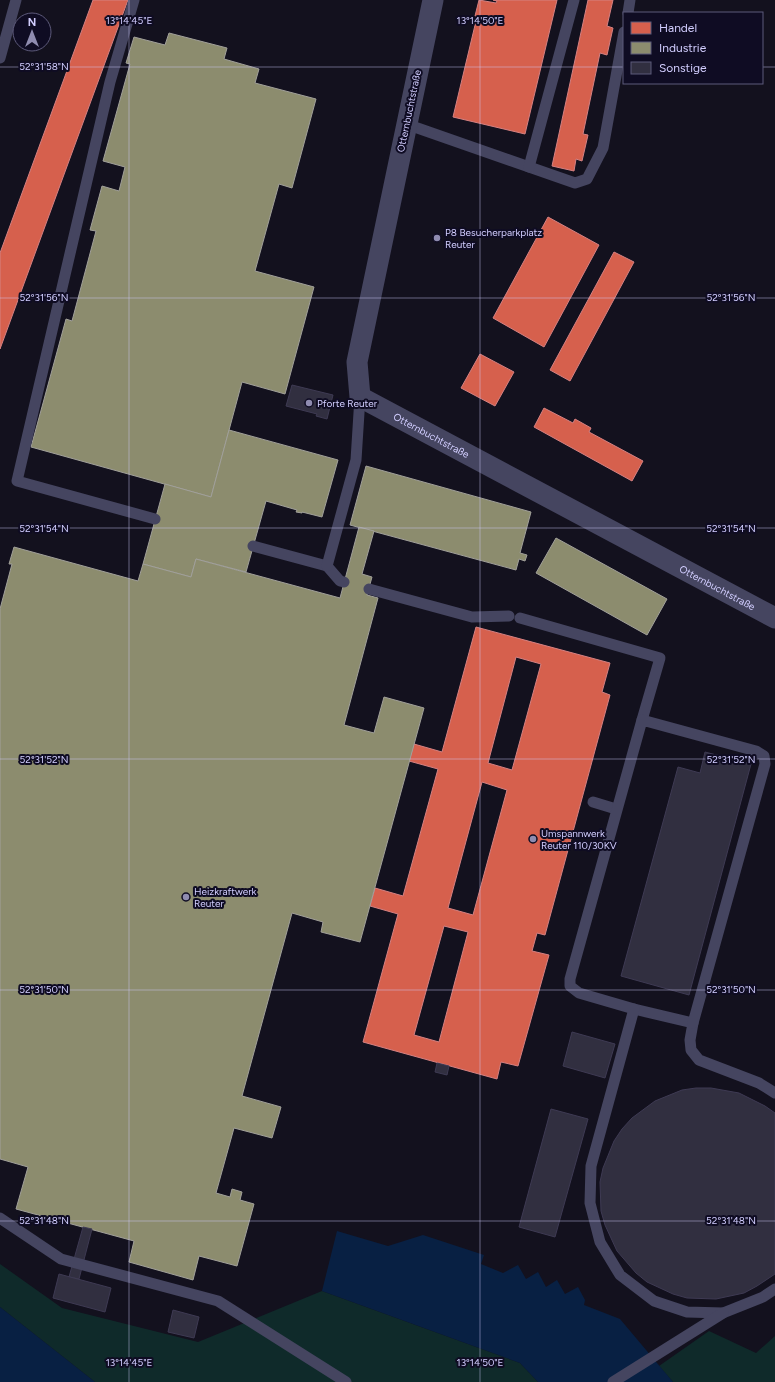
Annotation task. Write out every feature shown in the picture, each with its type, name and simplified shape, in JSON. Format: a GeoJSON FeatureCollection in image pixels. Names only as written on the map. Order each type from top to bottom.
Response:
{"type":"FeatureCollection","features":[{"type":"Feature","properties":{"kind":"street","name":"Otternbuchtstraße"},"geometry":{"type":"LineString","coordinates":[[433,0],[357,362],[360,396],[775,618]]}},
{"type":"Feature","properties":{"kind":"lane"},"geometry":{"type":"LineString","coordinates":[[0,58],[16,0]]}},
{"type":"Feature","properties":{"kind":"lane"},"geometry":{"type":"LineString","coordinates":[[134,0],[110,82],[17,481],[155,519]]}},
{"type":"Feature","properties":{"kind":"lane"},"geometry":{"type":"LineString","coordinates":[[529,167],[574,0]]}},
{"type":"Feature","properties":{"kind":"lane"},"geometry":{"type":"LineString","coordinates":[[628,12],[630,0]]}},
{"type":"Feature","properties":{"kind":"lane"},"geometry":{"type":"LineString","coordinates":[[406,124],[575,183],[587,179],[602,148],[623,37]]}},
{"type":"Feature","properties":{"kind":"lane"},"geometry":{"type":"LineString","coordinates":[[327,566],[356,460],[360,396]]}},
{"type":"Feature","properties":{"kind":"lane"},"geometry":{"type":"LineString","coordinates":[[253,546],[327,566],[340,581],[344,582]]}},
{"type":"Feature","properties":{"kind":"lane"},"geometry":{"type":"LineString","coordinates":[[369,589],[472,617],[515,617],[660,658],[616,809],[570,979],[570,986],[580,993],[634,1009],[694,1023]]}},
{"type":"Feature","properties":{"kind":"lane"},"geometry":{"type":"LineString","coordinates":[[642,720],[756,751],[764,756],[765,764],[690,1040],[691,1050],[699,1060],[759,1083],[775,1093]]}},
{"type":"Feature","properties":{"kind":"lane"},"geometry":{"type":"LineString","coordinates":[[593,802],[616,809]]}},
{"type":"Feature","properties":{"kind":"lane"},"geometry":{"type":"LineString","coordinates":[[634,1009],[591,1166],[590,1203],[600,1242],[620,1275],[654,1301],[687,1312],[723,1312]]}},
{"type":"Feature","properties":{"kind":"lane"},"geometry":{"type":"LineString","coordinates":[[0,1218],[61,1258],[218,1301],[346,1382]]}},
{"type":"Feature","properties":{"kind":"lane"},"geometry":{"type":"LineString","coordinates":[[613,1382],[723,1312],[763,1297],[775,1289]]}},
{"type":"Feature","properties":{"kind":"green space"},"geometry":{"type":"Polygon","coordinates":[[[0,1264],[62,1308],[198,1342],[322,1291],[520,1363],[538,1382],[95,1382],[0,1307],[0,1264]]]}},
{"type":"Feature","properties":{"kind":"green space"},"geometry":{"type":"Polygon","coordinates":[[[709,1331],[756,1353],[775,1336],[775,1382],[673,1382],[659,1366],[709,1331]]]}},
{"type":"Feature","properties":{"kind":"water"},"geometry":{"type":"Polygon","coordinates":[[[337,1231],[388,1246],[423,1235],[484,1255],[481,1264],[503,1273],[518,1265],[526,1279],[538,1272],[546,1287],[557,1280],[565,1294],[578,1287],[585,1300],[584,1305],[620,1319],[673,1382],[538,1382],[520,1363],[322,1291],[337,1231]]]}},
{"type":"Feature","properties":{"kind":"water"},"geometry":{"type":"Polygon","coordinates":[[[0,1307],[95,1382],[0,1382],[0,1307]]]}},
{"type":"Feature","properties":{"kind":"building: Handel"},"geometry":{"type":"Polygon","coordinates":[[[93,0],[128,0],[0,349],[0,253],[93,0]]]}},
{"type":"Feature","properties":{"kind":"building: Handel"},"geometry":{"type":"Polygon","coordinates":[[[479,0],[496,3],[497,1],[493,0],[557,0],[525,134],[453,117],[476,21],[492,25],[493,20],[475,16],[479,0]]]}},
{"type":"Feature","properties":{"kind":"building: Handel"},"geometry":{"type":"Polygon","coordinates":[[[588,0],[613,0],[607,26],[613,28],[607,55],[600,53],[583,134],[588,135],[582,161],[576,159],[574,171],[552,166],[588,0]]]}},
{"type":"Feature","properties":{"kind":"building: Handel"},"geometry":{"type":"Polygon","coordinates":[[[548,217],[599,245],[544,347],[493,318],[548,217]]]}},
{"type":"Feature","properties":{"kind":"building: Handel"},"geometry":{"type":"Polygon","coordinates":[[[614,252],[634,262],[570,381],[550,370],[614,252]]]}},
{"type":"Feature","properties":{"kind":"building: Handel"},"geometry":{"type":"Polygon","coordinates":[[[480,354],[514,372],[495,406],[461,388],[480,354]]]}},
{"type":"Feature","properties":{"kind":"building: Handel"},"geometry":{"type":"Polygon","coordinates":[[[544,408],[573,423],[575,419],[591,428],[589,432],[643,461],[632,481],[534,427],[544,408]]]}},
{"type":"Feature","properties":{"kind":"building: Handel","name":"Umspannwerk Reuter 110/30KV"},"geometry":{"type":"Polygon","coordinates":[[[476,627],[610,663],[602,692],[610,695],[545,935],[537,933],[532,951],[549,955],[518,1066],[501,1062],[497,1079],[363,1042],[398,914],[370,906],[375,888],[403,896],[438,769],[409,761],[414,744],[442,752],[476,627]],[[516,657],[488,763],[512,770],[541,664],[516,657]],[[482,782],[448,908],[473,915],[507,790],[482,782]],[[444,926],[414,1035],[439,1042],[468,932],[444,926]]]}},
{"type":"Feature","properties":{"kind":"building: Industrie"},"geometry":{"type":"Polygon","coordinates":[[[169,33],[227,48],[224,59],[259,69],[255,83],[316,99],[292,188],[279,184],[255,271],[314,287],[285,394],[242,382],[211,497],[31,447],[66,319],[72,321],[96,231],[90,230],[102,186],[119,191],[125,167],[103,161],[130,64],[126,63],[134,37],[165,45],[169,33]]]}},
{"type":"Feature","properties":{"kind":"building: Industrie"},"geometry":{"type":"Polygon","coordinates":[[[229,430],[338,460],[322,517],[296,512],[297,510],[266,501],[246,572],[196,559],[191,577],[143,564],[165,484],[211,497],[229,430]]]}},
{"type":"Feature","properties":{"kind":"building: Industrie"},"geometry":{"type":"Polygon","coordinates":[[[366,466],[531,512],[520,553],[527,555],[525,561],[519,559],[516,570],[350,525],[366,466]]]}},
{"type":"Feature","properties":{"kind":"building: Industrie","name":"Heizkraftwerk Reuter"},"geometry":{"type":"Polygon","coordinates":[[[359,527],[374,531],[362,574],[372,577],[367,595],[378,598],[344,725],[374,733],[384,697],[424,708],[360,942],[321,932],[323,922],[292,913],[242,1096],[281,1107],[272,1138],[234,1128],[216,1193],[230,1197],[232,1189],[242,1192],[240,1200],[254,1204],[237,1266],[199,1256],[193,1280],[129,1262],[134,1241],[16,1209],[28,1167],[0,1159],[0,609],[12,564],[9,564],[14,547],[138,581],[143,564],[191,577],[196,559],[340,598],[359,527]]]}},
{"type":"Feature","properties":{"kind":"building: Industrie"},"geometry":{"type":"Polygon","coordinates":[[[556,538],[667,599],[647,635],[536,573],[556,538]]]}},
{"type":"Feature","properties":{"kind":"building: Sonstige","name":"Pforte Reuter"},"geometry":{"type":"Polygon","coordinates":[[[292,385],[333,395],[327,419],[316,416],[317,414],[286,406],[292,385]]]}},
{"type":"Feature","properties":{"kind":"building: Sonstige"},"geometry":{"type":"Polygon","coordinates":[[[705,752],[751,764],[689,995],[621,976],[678,767],[700,773],[705,752]]]}},
{"type":"Feature","properties":{"kind":"building: Sonstige"},"geometry":{"type":"Polygon","coordinates":[[[572,1032],[615,1044],[605,1078],[563,1066],[572,1032]]]}},
{"type":"Feature","properties":{"kind":"building: Sonstige"},"geometry":{"type":"Polygon","coordinates":[[[437,1063],[449,1066],[447,1075],[435,1072],[437,1063]]]}},
{"type":"Feature","properties":{"kind":"building: Sonstige"},"geometry":{"type":"Polygon","coordinates":[[[711,1088],[739,1093],[765,1106],[775,1113],[775,1274],[744,1293],[716,1299],[687,1298],[673,1294],[647,1282],[636,1273],[617,1251],[605,1225],[601,1211],[600,1182],[603,1168],[614,1141],[622,1129],[632,1118],[655,1101],[682,1090],[711,1088]]]}},
{"type":"Feature","properties":{"kind":"building: Sonstige"},"geometry":{"type":"Polygon","coordinates":[[[551,1109],[588,1119],[555,1237],[519,1227],[551,1109]]]}},
{"type":"Feature","properties":{"kind":"building: Sonstige"},"geometry":{"type":"Polygon","coordinates":[[[83,1227],[92,1229],[79,1279],[69,1277],[83,1227]]]}},
{"type":"Feature","properties":{"kind":"building: Sonstige"},"geometry":{"type":"Polygon","coordinates":[[[59,1274],[111,1288],[105,1312],[53,1298],[59,1274]]]}},
{"type":"Feature","properties":{"kind":"building: Sonstige"},"geometry":{"type":"Polygon","coordinates":[[[173,1310],[199,1317],[194,1338],[168,1332],[173,1310]]]}},
{"type":"Feature","properties":{"kind":"place","name":"P8 Besucherparkplatz Reuter"},"geometry":{"type":"Point","coordinates":[437,238]}},
{"type":"Feature","properties":{"kind":"place","name":"Pforte Reuter"},"geometry":{"type":"Point","coordinates":[309,403]}},
{"type":"Feature","properties":{"kind":"place","name":"Umspannwerk Reuter 110/30KV"},"geometry":{"type":"Point","coordinates":[533,839]}},
{"type":"Feature","properties":{"kind":"place","name":"Heizkraftwerk Reuter"},"geometry":{"type":"Point","coordinates":[186,897]}}]}
